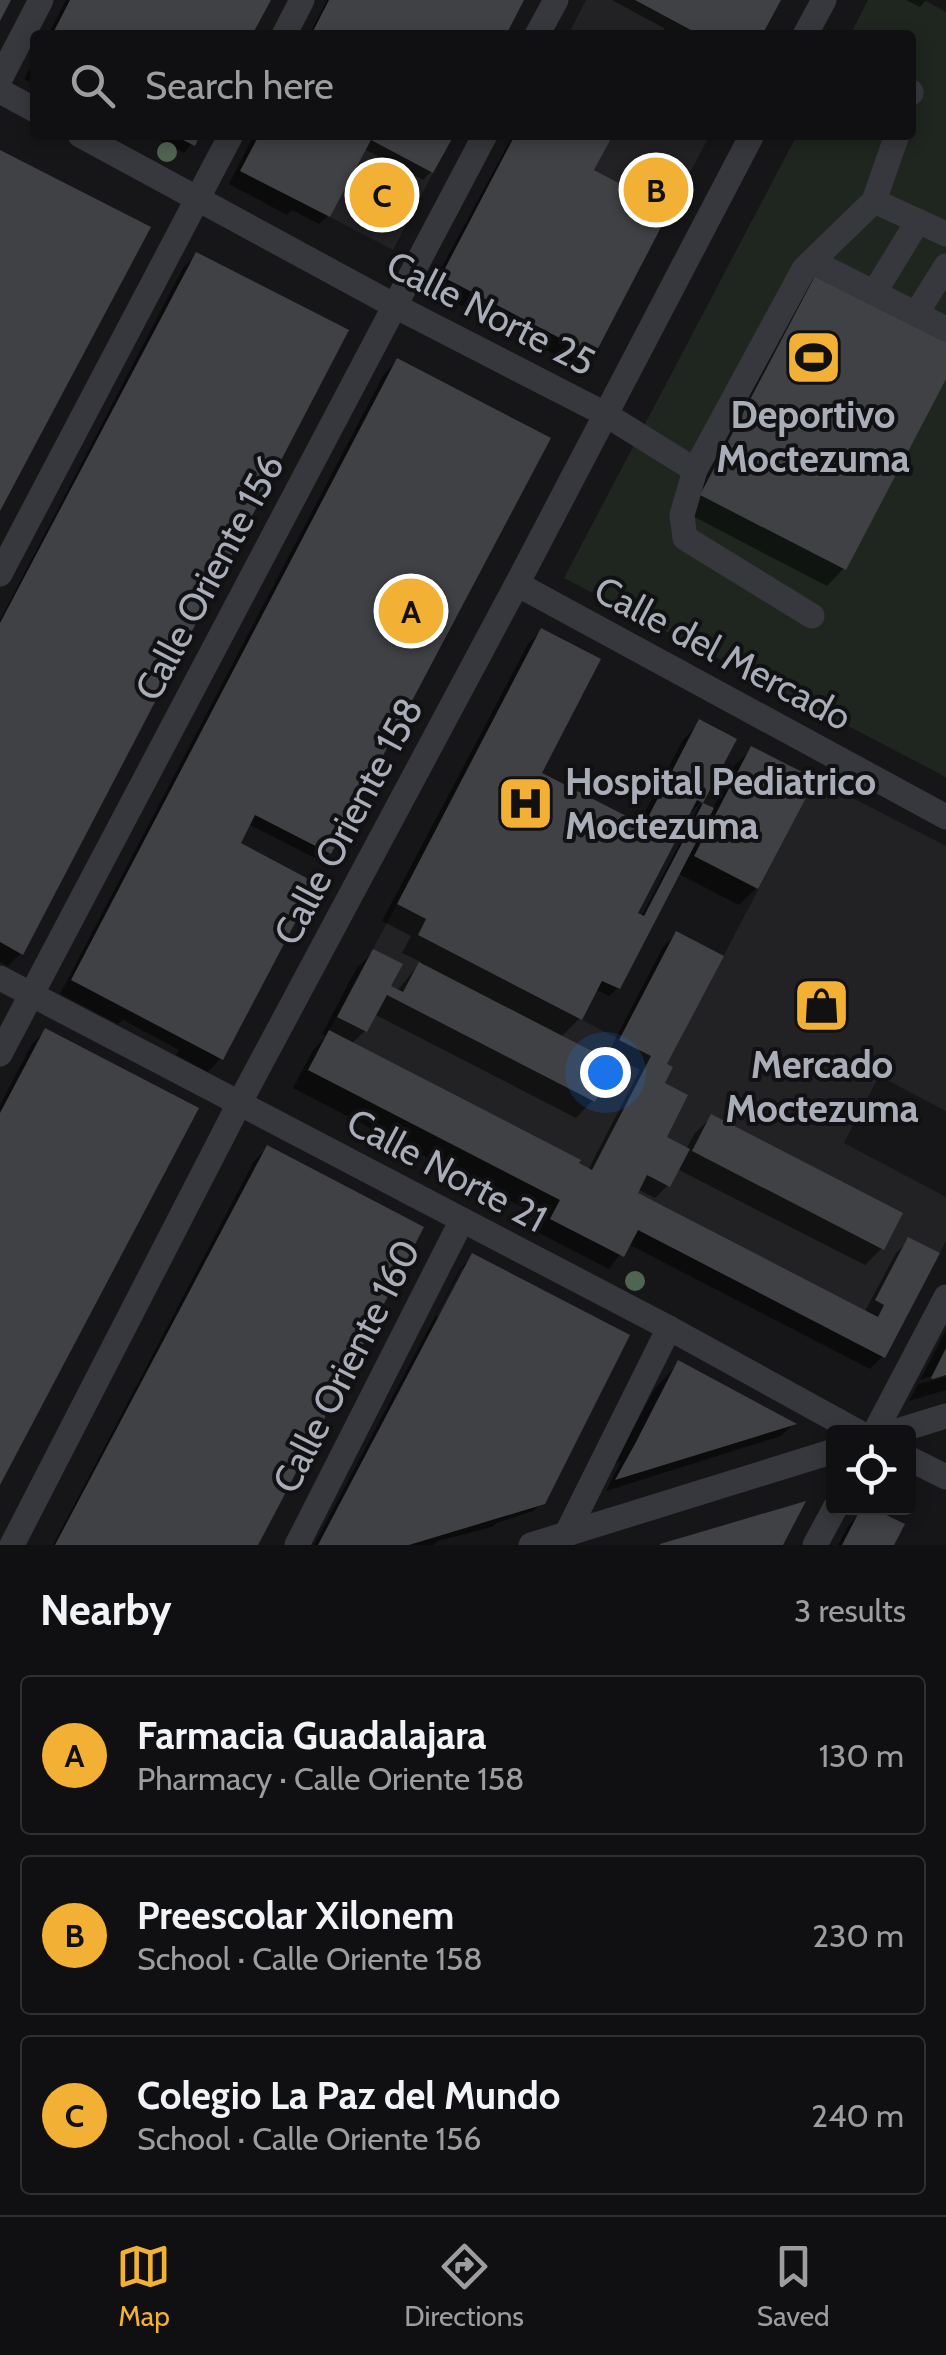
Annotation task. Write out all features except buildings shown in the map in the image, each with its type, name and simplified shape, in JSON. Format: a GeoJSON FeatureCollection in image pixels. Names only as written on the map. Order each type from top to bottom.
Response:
{"type":"FeatureCollection","features":[{"type":"Feature","properties":{"kind":"street"},"geometry":{"type":"LineString","coordinates":[[0,79],[42,0]]}},
{"type":"Feature","properties":{"kind":"street"},"geometry":{"type":"LineString","coordinates":[[287,30],[302,0]]}},
{"type":"Feature","properties":{"kind":"street"},"geometry":{"type":"LineString","coordinates":[[540,30],[556,0]]}},
{"type":"Feature","properties":{"kind":"street"},"geometry":{"type":"LineString","coordinates":[[809,30],[824,0]]}},
{"type":"Feature","properties":{"kind":"street"},"geometry":{"type":"LineString","coordinates":[[0,91],[30,107]]}},
{"type":"Feature","properties":{"kind":"street","name":"Calle Norte 25"},"geometry":{"type":"LineString","coordinates":[[89,140],[395,306],[605,414],[694,470]]}},
{"type":"Feature","properties":{"kind":"street"},"geometry":{"type":"LineString","coordinates":[[0,574],[228,140]]}},
{"type":"Feature","properties":{"kind":"street","name":"Calle Oriente 156"},"geometry":{"type":"LineString","coordinates":[[0,1054],[482,140]]}},
{"type":"Feature","properties":{"kind":"street","name":"Calle Oriente 158"},"geometry":{"type":"LineString","coordinates":[[12,1545],[240,1102],[749,140]]}},
{"type":"Feature","properties":{"kind":"street"},"geometry":{"type":"LineString","coordinates":[[812,616],[685,538],[682,514],[694,470],[804,269],[874,201],[894,140]]}},
{"type":"Feature","properties":{"kind":"street"},"geometry":{"type":"LineString","coordinates":[[874,201],[946,234]]}},
{"type":"Feature","properties":{"kind":"street"},"geometry":{"type":"LineString","coordinates":[[874,293],[918,221]]}},
{"type":"Feature","properties":{"kind":"street"},"geometry":{"type":"LineString","coordinates":[[812,262],[946,329]]}},
{"type":"Feature","properties":{"kind":"street"},"geometry":{"type":"LineString","coordinates":[[916,314],[946,266]]}},
{"type":"Feature","properties":{"kind":"street","name":"Calle del Mercado"},"geometry":{"type":"LineString","coordinates":[[517,584],[946,817]]}},
{"type":"Feature","properties":{"kind":"street","name":"Calle Norte 21"},"geometry":{"type":"LineString","coordinates":[[0,978],[669,1328],[845,1425]]}},
{"type":"Feature","properties":{"kind":"street","name":"Calle Oriente 160"},"geometry":{"type":"LineString","coordinates":[[297,1545],[462,1220]]}},
{"type":"Feature","properties":{"kind":"street"},"geometry":{"type":"LineString","coordinates":[[878,1425],[946,1297]]}},
{"type":"Feature","properties":{"kind":"street"},"geometry":{"type":"LineString","coordinates":[[564,1539],[669,1328]]}},
{"type":"Feature","properties":{"kind":"street"},"geometry":{"type":"LineString","coordinates":[[916,1425],[946,1416]]}},
{"type":"Feature","properties":{"kind":"street"},"geometry":{"type":"LineString","coordinates":[[531,1545],[564,1539],[826,1454]]}},
{"type":"Feature","properties":{"kind":"street"},"geometry":{"type":"LineString","coordinates":[[916,1462],[946,1477]]}},
{"type":"Feature","properties":{"kind":"street"},"geometry":{"type":"LineString","coordinates":[[815,1545],[831,1515]]}},
{"type":"Feature","properties":{"kind":"shaded area"},"geometry":{"type":"Polygon","coordinates":[[[586,0],[635,0],[691,30],[571,30],[586,0]]]}},
{"type":"Feature","properties":{"kind":"shaded area","name":"Deportivo Moctezuma"},"geometry":{"type":"Polygon","coordinates":[[[868,0],[924,0],[946,12],[946,777],[564,578],[794,140],[916,140],[916,30],[853,30],[868,0]]]}},
{"type":"Feature","properties":{"kind":"shaded area"},"geometry":{"type":"Polygon","coordinates":[[[371,140],[433,173],[393,250],[330,217],[371,140]]]}},
{"type":"Feature","properties":{"kind":"shaded area"},"geometry":{"type":"Polygon","coordinates":[[[610,140],[707,140],[670,210],[594,170],[610,140]]]}},
{"type":"Feature","properties":{"kind":"shaded area"},"geometry":{"type":"Polygon","coordinates":[[[816,779],[946,846],[946,1111],[879,1076],[844,1143],[946,1197],[946,1241],[885,1358],[639,1230],[624,1257],[550,1219],[559,1200],[308,1070],[397,904],[426,919],[418,935],[667,1064],[816,779]]]}},
{"type":"Feature","properties":{"kind":"place","name":"Preescolar Xilonem"},"geometry":{"type":"Point","coordinates":[656,190]}},
{"type":"Feature","properties":{"kind":"place","name":"Colegio La Paz del Mundo"},"geometry":{"type":"Point","coordinates":[382,195]}},
{"type":"Feature","properties":{"kind":"place","name":"Deportivo Moctezuma"},"geometry":{"type":"Point","coordinates":[813,357]}},
{"type":"Feature","properties":{"kind":"place","name":"Farmacia Guadalajara"},"geometry":{"type":"Point","coordinates":[411,611]}},
{"type":"Feature","properties":{"kind":"place","name":"Hospital Pediatrico Moctezuma"},"geometry":{"type":"Point","coordinates":[526,803]}},
{"type":"Feature","properties":{"kind":"place","name":"Mercado Moctezuma"},"geometry":{"type":"Point","coordinates":[822,1006]}}]}
